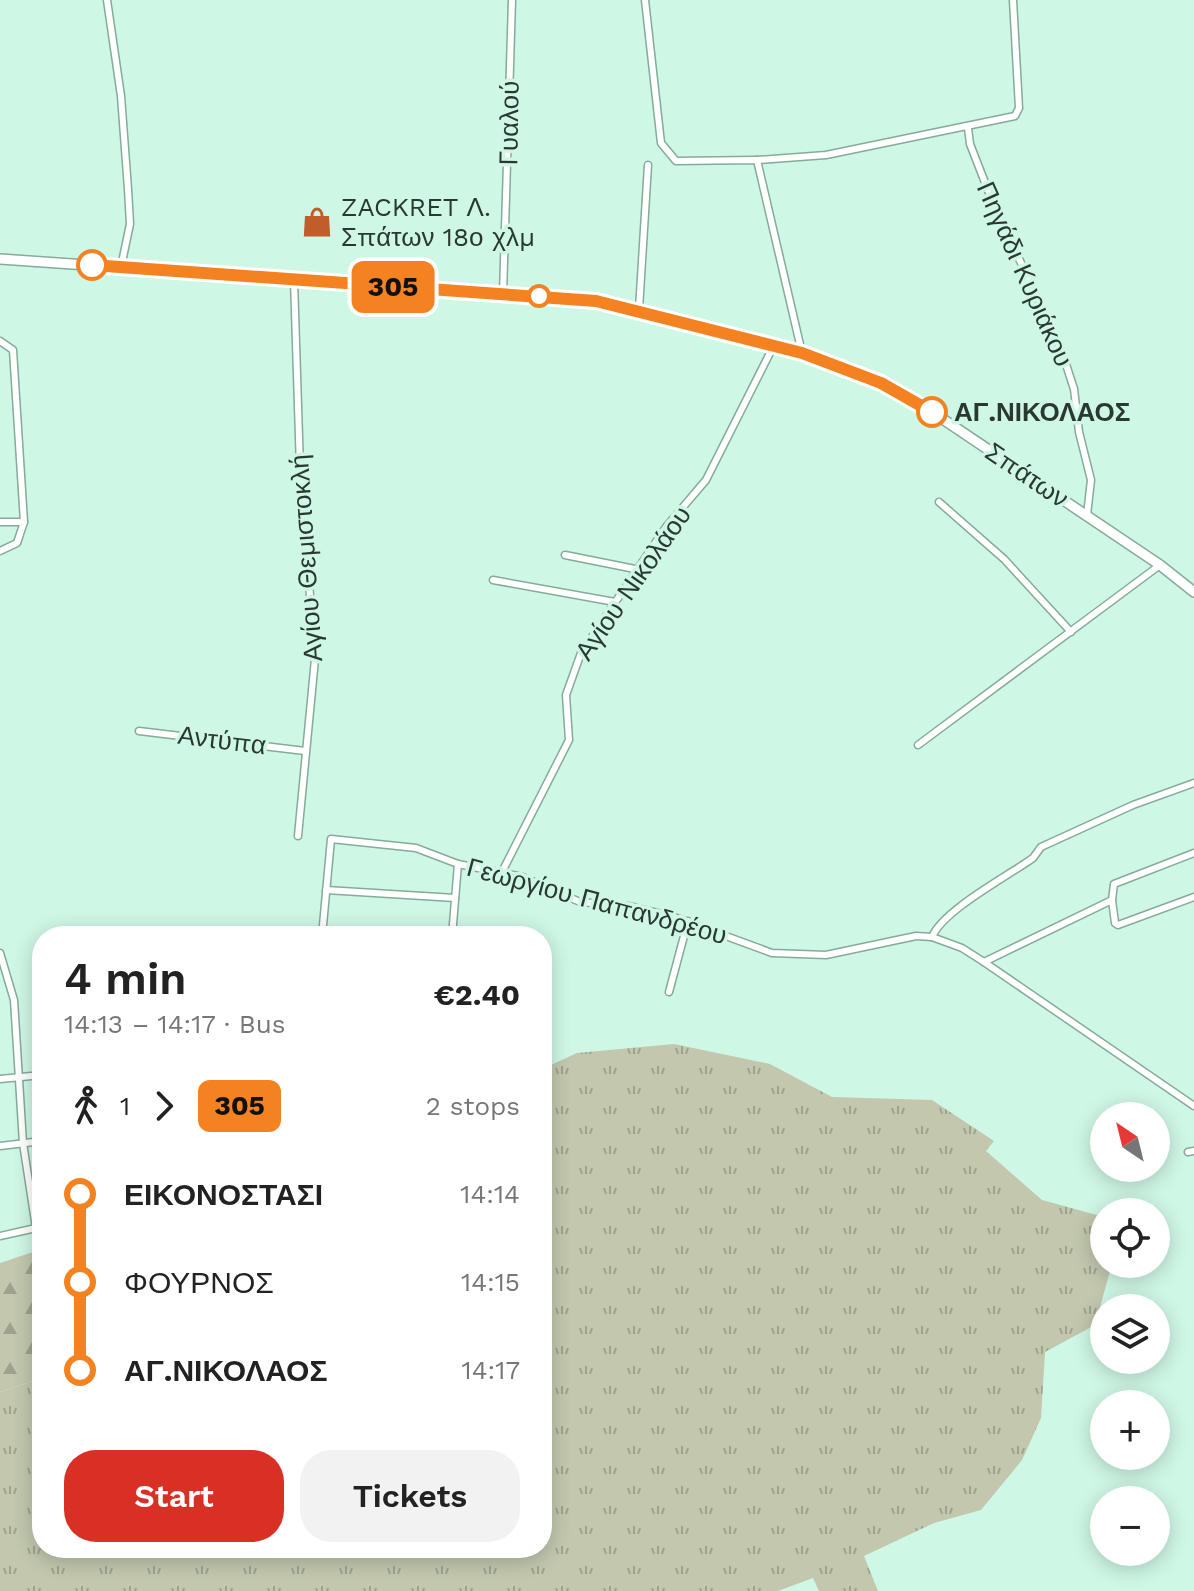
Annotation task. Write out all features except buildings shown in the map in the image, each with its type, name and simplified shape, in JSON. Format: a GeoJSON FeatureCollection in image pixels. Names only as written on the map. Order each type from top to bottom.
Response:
{"type":"FeatureCollection","features":[{"type":"Feature","properties":{"kind":"main road","name":"Σπάτων"},"geometry":{"type":"LineString","coordinates":[[0,259],[596,301],[639,309],[774,345],[907,395],[1160,565],[1194,592]]}},
{"type":"Feature","properties":{"kind":"street"},"geometry":{"type":"LineString","coordinates":[[107,0],[121,96],[129,212],[121,267]]}},
{"type":"Feature","properties":{"kind":"street","name":"Γυαλού"},"geometry":{"type":"LineString","coordinates":[[503,294],[512,0]]}},
{"type":"Feature","properties":{"kind":"street"},"geometry":{"type":"LineString","coordinates":[[645,0],[664,152],[676,161],[826,155],[1012,118],[1018,112],[1013,0]]}},
{"type":"Feature","properties":{"kind":"street","name":"Πηγάδι Κυριάκου"},"geometry":{"type":"LineString","coordinates":[[968,128],[970,144],[991,198],[1062,352],[1074,389],[1079,432],[1091,480],[1087,515]]}},
{"type":"Feature","properties":{"kind":"street"},"geometry":{"type":"LineString","coordinates":[[757,160],[802,353]]}},
{"type":"Feature","properties":{"kind":"street"},"geometry":{"type":"LineString","coordinates":[[639,309],[648,165]]}},
{"type":"Feature","properties":{"kind":"street","name":"Αγίου Θεμιστοκλή"},"geometry":{"type":"LineString","coordinates":[[294,280],[300,469],[315,659],[298,836]]}},
{"type":"Feature","properties":{"kind":"street"},"geometry":{"type":"LineString","coordinates":[[0,341],[13,350],[24,522],[17,543],[0,551]]}},
{"type":"Feature","properties":{"kind":"street","name":"Αγίου Νικολάου"},"geometry":{"type":"LineString","coordinates":[[502,872],[569,740],[566,695],[571,674],[635,569],[706,480],[774,345]]}},
{"type":"Feature","properties":{"kind":"street"},"geometry":{"type":"LineString","coordinates":[[939,502],[1004,559],[1071,632]]}},
{"type":"Feature","properties":{"kind":"street"},"geometry":{"type":"LineString","coordinates":[[0,522],[24,522]]}},
{"type":"Feature","properties":{"kind":"street"},"geometry":{"type":"LineString","coordinates":[[565,555],[635,569]]}},
{"type":"Feature","properties":{"kind":"street"},"geometry":{"type":"LineString","coordinates":[[918,745],[1160,565]]}},
{"type":"Feature","properties":{"kind":"street"},"geometry":{"type":"LineString","coordinates":[[493,580],[615,602]]}},
{"type":"Feature","properties":{"kind":"street","name":"Αντύπα"},"geometry":{"type":"LineString","coordinates":[[139,731],[305,751]]}},
{"type":"Feature","properties":{"kind":"street"},"geometry":{"type":"LineString","coordinates":[[932,937],[936,928],[1033,858],[1041,847],[1133,805],[1194,783]]}},
{"type":"Feature","properties":{"kind":"street","name":"Γεωργίου Παπανδρέου"},"geometry":{"type":"LineString","coordinates":[[326,890],[331,839],[403,846],[458,864],[502,872],[580,902],[628,906],[688,921],[772,953],[797,957],[826,955],[905,938],[932,937],[962,948],[984,962],[1194,1106]]}},
{"type":"Feature","properties":{"kind":"street"},"geometry":{"type":"LineString","coordinates":[[1194,853],[1114,884],[1112,900],[1115,923],[1118,925],[1194,897]]}},
{"type":"Feature","properties":{"kind":"street"},"geometry":{"type":"LineString","coordinates":[[453,926],[458,864]]}},
{"type":"Feature","properties":{"kind":"street"},"geometry":{"type":"LineString","coordinates":[[323,926],[326,890],[455,898]]}},
{"type":"Feature","properties":{"kind":"street"},"geometry":{"type":"LineString","coordinates":[[984,962],[1112,900]]}},
{"type":"Feature","properties":{"kind":"street"},"geometry":{"type":"LineString","coordinates":[[669,992],[688,921]]}},
{"type":"Feature","properties":{"kind":"street"},"geometry":{"type":"LineString","coordinates":[[0,953],[14,1000],[23,1143],[32,1202]]}},
{"type":"Feature","properties":{"kind":"street"},"geometry":{"type":"LineString","coordinates":[[0,1079],[32,1076]]}},
{"type":"Feature","properties":{"kind":"street"},"geometry":{"type":"LineString","coordinates":[[0,1146],[32,1142]]}},
{"type":"Feature","properties":{"kind":"street"},"geometry":{"type":"LineString","coordinates":[[0,1236],[32,1229]]}},
{"type":"Feature","properties":{"kind":"green space"},"geometry":{"type":"Polygon","coordinates":[[[674,1044],[770,1064],[832,1097],[932,1100],[994,1141],[986,1151],[1042,1200],[1090,1213],[1090,1278],[1108,1278],[1104,1294],[1090,1294],[1090,1328],[1045,1352],[1041,1418],[1022,1460],[981,1510],[934,1523],[864,1556],[878,1591],[819,1591],[813,1578],[778,1591],[0,1591],[0,1392],[32,1381],[32,1558],[552,1558],[552,1064],[577,1053],[674,1044]]]}},
{"type":"Feature","properties":{"kind":"green space"},"geometry":{"type":"Polygon","coordinates":[[[32,1252],[32,1381],[0,1392],[0,1263],[32,1252]]]}},
{"type":"Feature","properties":{"kind":"bus line","name":"305"},"geometry":{"type":"LineString","coordinates":[[92,265],[596,301],[802,353],[881,383],[907,395],[932,412]]}},
{"type":"Feature","properties":{"kind":"place","name":"ZACKRET Λ. Σπάτων 18ο χλμ"},"geometry":{"type":"Point","coordinates":[317,222]}},
{"type":"Feature","properties":{"kind":"place","name":"ΑΓ.ΝΙΚΟΛΑΟΣ"},"geometry":{"type":"Point","coordinates":[932,412]}}]}
